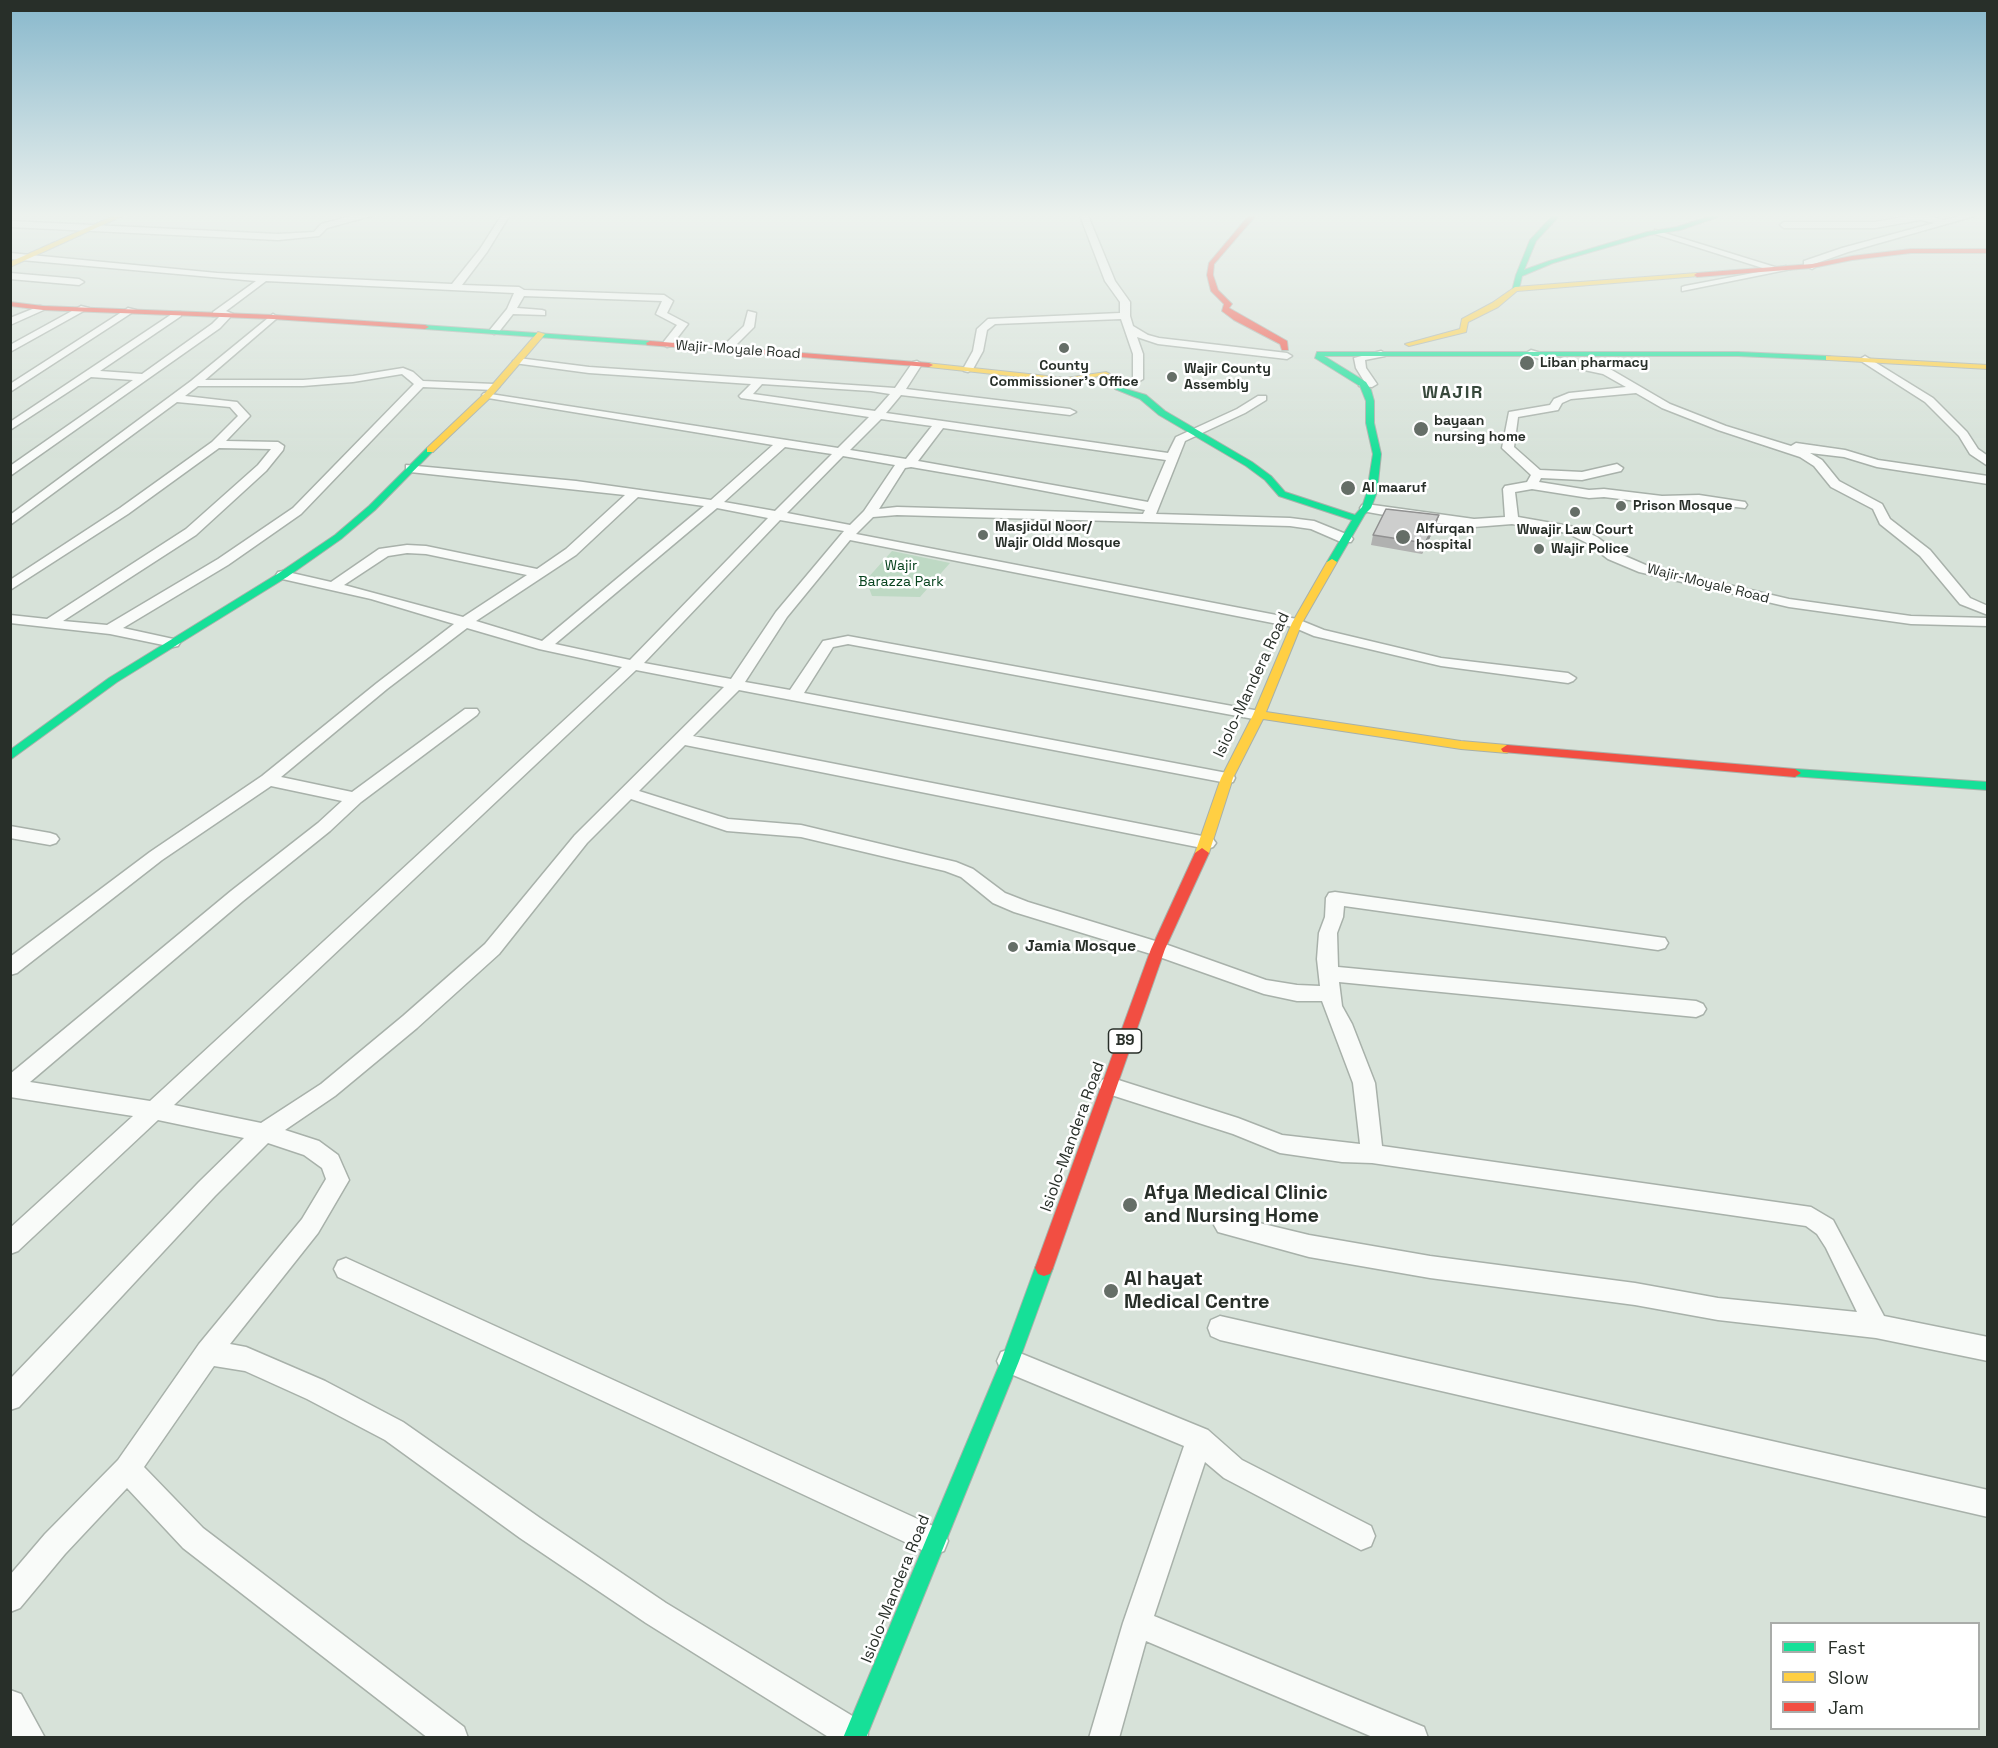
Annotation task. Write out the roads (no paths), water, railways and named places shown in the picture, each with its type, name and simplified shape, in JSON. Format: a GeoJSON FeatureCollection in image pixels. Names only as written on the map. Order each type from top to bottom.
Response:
{"type":"FeatureCollection","features":[{"type":"Feature","properties":{"kind":"main road"},"geometry":{"type":"LineString","coordinates":[[1219,295],[1228,304],[1225,309],[1237,318],[1364,384]]}},
{"type":"Feature","properties":{"kind":"main road"},"geometry":{"type":"LineString","coordinates":[[1381,354],[1463,330],[1465,321],[1495,305],[1505,295]]}},
{"type":"Feature","properties":{"kind":"main road","name":"Wajir-Moyale Road"},"geometry":{"type":"LineString","coordinates":[[10,304],[43,308],[273,316],[541,334],[917,364],[1066,380],[1105,380]]}},
{"type":"Feature","properties":{"kind":"main road"},"geometry":{"type":"LineString","coordinates":[[10,756],[113,680],[283,575],[338,537],[372,508],[410,468],[491,391],[541,334]]}},
{"type":"Feature","properties":{"kind":"main road"},"geometry":{"type":"LineString","coordinates":[[1302,352],[1748,354],[1988,367]]}},
{"type":"Feature","properties":{"kind":"main road"},"geometry":{"type":"LineString","coordinates":[[1105,380],[1122,373],[1137,375]]}},
{"type":"Feature","properties":{"kind":"main road"},"geometry":{"type":"LineString","coordinates":[[1105,380],[1119,389],[1137,375]]}},
{"type":"Feature","properties":{"kind":"main road","name":"Wajir-Moyale Road"},"geometry":{"type":"LineString","coordinates":[[1137,375],[1193,431],[1249,464],[1268,478],[1282,494],[1311,503],[1362,513]]}},
{"type":"Feature","properties":{"kind":"main road","name":"Isiolo-Mandera Road"},"geometry":{"type":"LineString","coordinates":[[854,1736],[1010,1361],[1158,949],[1207,843],[1227,778],[1259,715],[1298,623],[1362,513],[1376,477],[1377,454],[1370,423],[1370,401],[1364,384]]}},
{"type":"Feature","properties":{"kind":"main road"},"geometry":{"type":"LineString","coordinates":[[1259,715],[1461,745],[1721,769],[1988,786]]}},
{"type":"Feature","properties":{"kind":"street"},"geometry":{"type":"LineString","coordinates":[[10,472],[216,326],[222,314],[245,295]]}},
{"type":"Feature","properties":{"kind":"street"},"geometry":{"type":"LineString","coordinates":[[494,331],[511,311],[519,295]]}},
{"type":"Feature","properties":{"kind":"street"},"geometry":{"type":"LineString","coordinates":[[565,295],[664,298],[668,301],[660,314],[683,324],[667,344]]}},
{"type":"Feature","properties":{"kind":"street"},"geometry":{"type":"LineString","coordinates":[[1120,295],[1125,302],[1125,316],[1130,328],[1137,375]]}},
{"type":"Feature","properties":{"kind":"street"},"geometry":{"type":"LineString","coordinates":[[10,322],[43,308]]}},
{"type":"Feature","properties":{"kind":"street"},"geometry":{"type":"LineString","coordinates":[[10,349],[84,308]]}},
{"type":"Feature","properties":{"kind":"street"},"geometry":{"type":"LineString","coordinates":[[10,388],[131,310]]}},
{"type":"Feature","properties":{"kind":"street"},"geometry":{"type":"LineString","coordinates":[[511,311],[542,313]]}},
{"type":"Feature","properties":{"kind":"street"},"geometry":{"type":"LineString","coordinates":[[727,348],[740,333],[749,327],[751,313]]}},
{"type":"Feature","properties":{"kind":"street"},"geometry":{"type":"LineString","coordinates":[[10,428],[178,314]]}},
{"type":"Feature","properties":{"kind":"street"},"geometry":{"type":"LineString","coordinates":[[10,521],[195,383],[273,316]]}},
{"type":"Feature","properties":{"kind":"street"},"geometry":{"type":"LineString","coordinates":[[968,369],[978,351],[982,329],[992,321],[1125,316]]}},
{"type":"Feature","properties":{"kind":"street"},"geometry":{"type":"LineString","coordinates":[[1130,328],[1144,337],[1185,346],[1247,351],[1302,352]]}},
{"type":"Feature","properties":{"kind":"street"},"geometry":{"type":"LineString","coordinates":[[1137,375],[1151,350],[1185,346]]}},
{"type":"Feature","properties":{"kind":"street"},"geometry":{"type":"LineString","coordinates":[[1531,353],[1556,361],[1606,371],[1666,406],[1704,421],[1791,448],[1818,463],[1835,484],[1878,507],[1886,521],[1925,553],[1965,601],[1988,611]]}},
{"type":"Feature","properties":{"kind":"street"},"geometry":{"type":"LineString","coordinates":[[1364,384],[1372,384],[1361,368],[1359,358],[1381,354]]}},
{"type":"Feature","properties":{"kind":"street"},"geometry":{"type":"LineString","coordinates":[[1865,359],[1929,400],[1963,434],[1974,452],[1988,463]]}},
{"type":"Feature","properties":{"kind":"street"},"geometry":{"type":"LineString","coordinates":[[518,361],[589,370],[899,391],[1070,412]]}},
{"type":"Feature","properties":{"kind":"street"},"geometry":{"type":"LineString","coordinates":[[10,1244],[633,666],[877,416],[899,391],[917,364]]}},
{"type":"Feature","properties":{"kind":"street"},"geometry":{"type":"LineString","coordinates":[[195,383],[303,383],[402,372],[409,374],[420,384],[491,391],[987,477],[1150,512]]}},
{"type":"Feature","properties":{"kind":"street"},"geometry":{"type":"LineString","coordinates":[[89,374],[146,377]]}},
{"type":"Feature","properties":{"kind":"street"},"geometry":{"type":"LineString","coordinates":[[760,381],[745,396],[1173,457]]}},
{"type":"Feature","properties":{"kind":"street"},"geometry":{"type":"LineString","coordinates":[[110,630],[223,562],[297,511],[420,384]]}},
{"type":"Feature","properties":{"kind":"street"},"geometry":{"type":"LineString","coordinates":[[1635,390],[1569,396],[1558,401],[1554,408],[1513,414],[1508,448],[1535,480],[1589,494],[1604,493],[1662,501],[1699,499],[1741,506]]}},
{"type":"Feature","properties":{"kind":"street"},"geometry":{"type":"LineString","coordinates":[[10,586],[124,511],[216,444],[244,416],[242,411],[233,404],[174,398]]}},
{"type":"Feature","properties":{"kind":"street"},"geometry":{"type":"LineString","coordinates":[[1150,512],[1179,439],[1241,411],[1262,398]]}},
{"type":"Feature","properties":{"kind":"street"},"geometry":{"type":"LineString","coordinates":[[10,1398],[207,1189],[264,1133],[328,1090],[410,1022],[492,948],[581,839],[734,686],[781,615],[850,532],[869,514],[904,464],[939,425]]}},
{"type":"Feature","properties":{"kind":"street"},"geometry":{"type":"LineString","coordinates":[[544,646],[714,504],[782,443]]}},
{"type":"Feature","properties":{"kind":"street"},"geometry":{"type":"LineString","coordinates":[[50,623],[191,532],[262,468],[278,446],[216,444]]}},
{"type":"Feature","properties":{"kind":"street"},"geometry":{"type":"LineString","coordinates":[[1779,446],[1815,448],[1877,463],[1988,480]]}},
{"type":"Feature","properties":{"kind":"street"},"geometry":{"type":"LineString","coordinates":[[410,468],[576,485],[714,504],[1298,623],[1319,633],[1441,662],[1568,678]]}},
{"type":"Feature","properties":{"kind":"street"},"geometry":{"type":"LineString","coordinates":[[1512,520],[1509,489],[1535,480],[1582,476],[1617,468]]}},
{"type":"Feature","properties":{"kind":"street"},"geometry":{"type":"LineString","coordinates":[[10,968],[156,856],[268,780],[382,686],[464,623],[571,552],[634,494]]}},
{"type":"Feature","properties":{"kind":"street"},"geometry":{"type":"LineString","coordinates":[[869,514],[897,511],[1150,512],[1314,525],[1346,539]]}},
{"type":"Feature","properties":{"kind":"street","name":"Wajir-Moyale Road"},"geometry":{"type":"LineString","coordinates":[[1362,513],[1474,523],[1512,520],[1570,531],[1592,540],[1613,556],[1644,569],[1789,603],[1911,620],[1988,622]]}},
{"type":"Feature","properties":{"kind":"street"},"geometry":{"type":"LineString","coordinates":[[332,586],[384,552],[407,549],[426,550],[537,573]]}},
{"type":"Feature","properties":{"kind":"street"},"geometry":{"type":"LineString","coordinates":[[283,575],[375,596],[544,646],[633,666],[1227,778]]}},
{"type":"Feature","properties":{"kind":"street"},"geometry":{"type":"LineString","coordinates":[[10,619],[110,630],[172,643]]}},
{"type":"Feature","properties":{"kind":"street"},"geometry":{"type":"LineString","coordinates":[[10,631],[27,620]]}},
{"type":"Feature","properties":{"kind":"street"},"geometry":{"type":"LineString","coordinates":[[795,695],[828,644],[848,640],[1259,715]]}},
{"type":"Feature","properties":{"kind":"street"},"geometry":{"type":"LineString","coordinates":[[10,1087],[237,896],[324,827],[355,798],[471,712]]}},
{"type":"Feature","properties":{"kind":"street"},"geometry":{"type":"LineString","coordinates":[[681,739],[1207,843]]}},
{"type":"Feature","properties":{"kind":"street"},"geometry":{"type":"LineString","coordinates":[[268,780],[355,798]]}},
{"type":"Feature","properties":{"kind":"street"},"geometry":{"type":"LineString","coordinates":[[626,792],[727,825],[801,831],[950,866],[967,873],[992,893],[1012,904],[1158,949],[1264,987],[1297,993],[1330,984],[1696,1009]]}},
{"type":"Feature","properties":{"kind":"street"},"geometry":{"type":"LineString","coordinates":[[10,832],[50,839]]}},
{"type":"Feature","properties":{"kind":"street"},"geometry":{"type":"LineString","coordinates":[[1372,1154],[1369,1110],[1364,1083],[1342,1024],[1332,1006],[1328,933],[1334,918],[1335,898],[1658,943]]}},
{"type":"Feature","properties":{"kind":"street"},"geometry":{"type":"LineString","coordinates":[[1108,1086],[1238,1126],[1280,1144],[1342,1153],[1372,1154],[1811,1217],[1825,1227],[1834,1241],[1876,1326]]}},
{"type":"Feature","properties":{"kind":"street"},"geometry":{"type":"LineString","coordinates":[[10,1087],[153,1110],[264,1133],[311,1148],[330,1162],[338,1180],[310,1226],[208,1353],[127,1469],[55,1544],[10,1598]]}},
{"type":"Feature","properties":{"kind":"street"},"geometry":{"type":"LineString","coordinates":[[1226,1225],[1309,1246],[1443,1269],[1635,1294],[1718,1309],[1876,1326],[1988,1349]]}},
{"type":"Feature","properties":{"kind":"street"},"geometry":{"type":"LineString","coordinates":[[346,1269],[934,1540]]}},
{"type":"Feature","properties":{"kind":"street"},"geometry":{"type":"LineString","coordinates":[[1220,1328],[1988,1504]]}},
{"type":"Feature","properties":{"kind":"street"},"geometry":{"type":"LineString","coordinates":[[208,1353],[246,1359],[316,1390],[394,1431],[530,1528],[656,1613],[854,1736]]}},
{"type":"Feature","properties":{"kind":"street"},"geometry":{"type":"LineString","coordinates":[[1010,1361],[1200,1439],[1233,1469],[1361,1536]]}},
{"type":"Feature","properties":{"kind":"street"},"geometry":{"type":"LineString","coordinates":[[1104,1737],[1137,1623],[1200,1439]]}},
{"type":"Feature","properties":{"kind":"street"},"geometry":{"type":"LineString","coordinates":[[127,1469],[193,1538],[453,1737]]}},
{"type":"Feature","properties":{"kind":"street"},"geometry":{"type":"LineString","coordinates":[[1137,1623],[1413,1737]]}},
{"type":"Feature","properties":{"kind":"street"},"geometry":{"type":"LineString","coordinates":[[10,1705],[30,1737]]}},
{"type":"Feature","properties":{"kind":"place","name":"County Commissioner's Office"},"geometry":{"type":"Point","coordinates":[1064,348]}},
{"type":"Feature","properties":{"kind":"place","name":"Liban pharmacy"},"geometry":{"type":"Point","coordinates":[1527,363]}},
{"type":"Feature","properties":{"kind":"place","name":"Wajir County Assembly"},"geometry":{"type":"Point","coordinates":[1172,377]}},
{"type":"Feature","properties":{"kind":"place","name":"bayaan nursing home"},"geometry":{"type":"Point","coordinates":[1421,429]}},
{"type":"Feature","properties":{"kind":"place","name":"Al maaruf"},"geometry":{"type":"Point","coordinates":[1348,488]}},
{"type":"Feature","properties":{"kind":"place","name":"Prison Mosque"},"geometry":{"type":"Point","coordinates":[1621,506]}},
{"type":"Feature","properties":{"kind":"place","name":"Wwajir Law Court"},"geometry":{"type":"Point","coordinates":[1575,512]}},
{"type":"Feature","properties":{"kind":"place","name":"Masjidul Noor/ Wajir Oldd Mosque"},"geometry":{"type":"Point","coordinates":[983,535]}},
{"type":"Feature","properties":{"kind":"place","name":"Alfurqan hospital"},"geometry":{"type":"Point","coordinates":[1403,537]}},
{"type":"Feature","properties":{"kind":"place","name":"Wajir Police"},"geometry":{"type":"Point","coordinates":[1539,549]}},
{"type":"Feature","properties":{"kind":"place","name":"Jamia Mosque"},"geometry":{"type":"Point","coordinates":[1013,947]}},
{"type":"Feature","properties":{"kind":"place","name":"Afya Medical Clinic and Nursing Home"},"geometry":{"type":"Point","coordinates":[1130,1205]}},
{"type":"Feature","properties":{"kind":"place","name":"Al hayat Medical Centre"},"geometry":{"type":"Point","coordinates":[1111,1291]}},
{"type":"Feature","properties":{"kind":"district","name":"WAJIR"},"geometry":{"type":"Point","coordinates":[1453,393]}},
{"type":"Feature","properties":{"kind":"park label","name":"Wajir Barazza Park"},"geometry":{"type":"Point","coordinates":[901,574]}}]}
